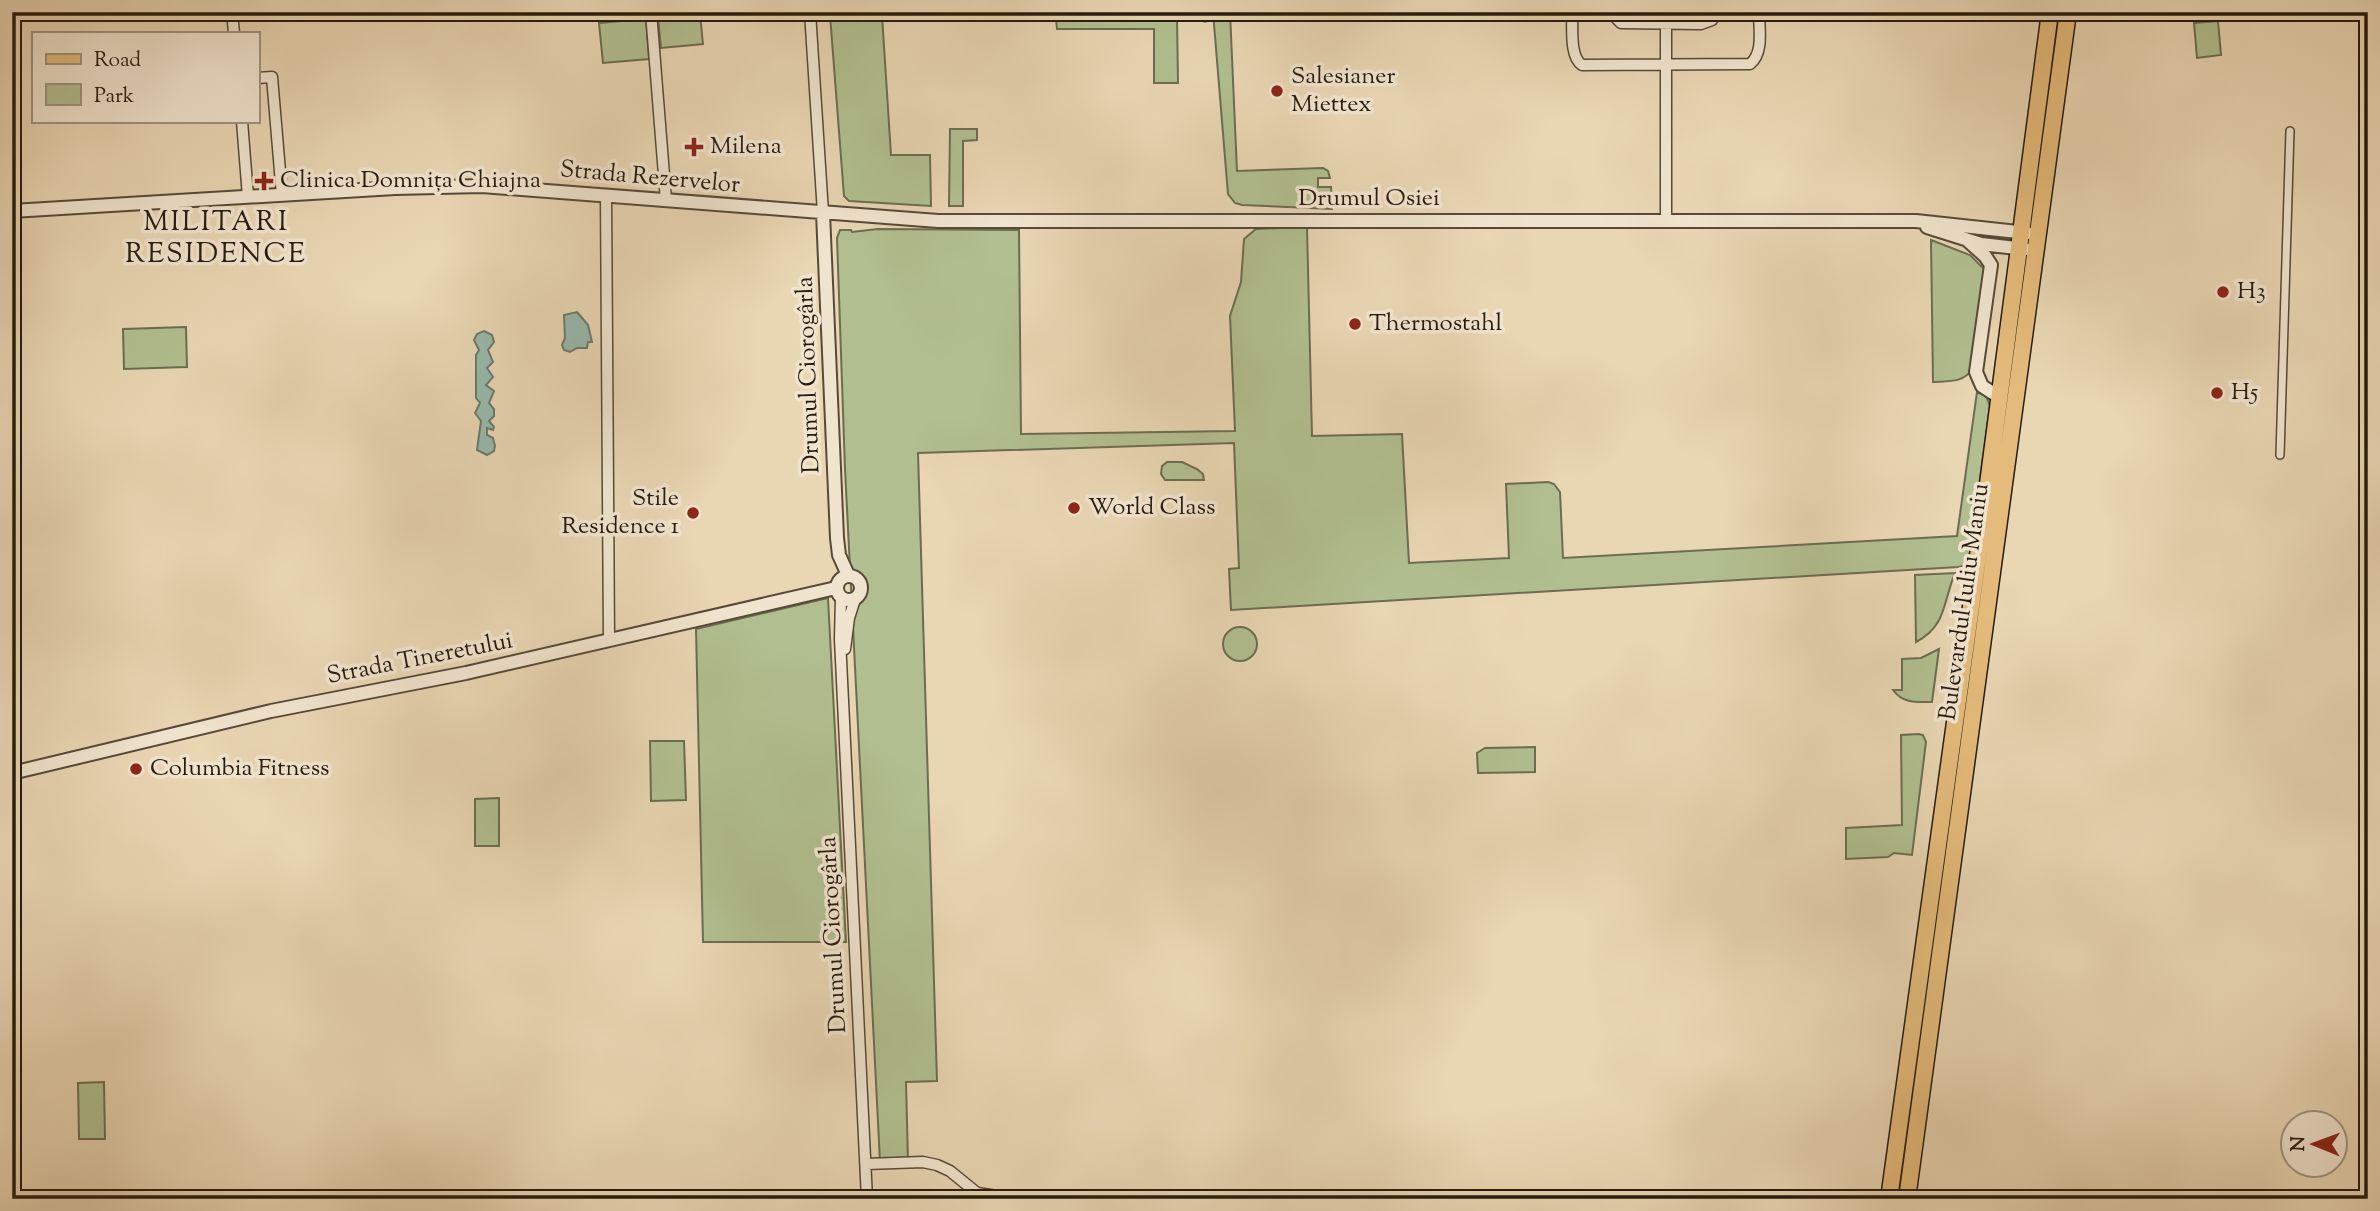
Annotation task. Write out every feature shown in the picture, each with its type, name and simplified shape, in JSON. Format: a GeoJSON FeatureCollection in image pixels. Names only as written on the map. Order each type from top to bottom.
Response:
{"type":"FeatureCollection","features":[{"type":"Feature","properties":{"kind":"main road","name":"Bulevardul Iuliu Maniu"},"geometry":{"type":"LineString","coordinates":[[1889,1199],[2050,12]]}},
{"type":"Feature","properties":{"kind":"main road","name":"Bulevardul Iuliu Maniu"},"geometry":{"type":"LineString","coordinates":[[1907,1199],[2068,12]]}},
{"type":"Feature","properties":{"kind":"main road"},"geometry":{"type":"LineString","coordinates":[[1955,712],[1973,713]]}},
{"type":"Feature","properties":{"kind":"main road"},"geometry":{"type":"LineString","coordinates":[[1922,960],[1929,971],[1934,991]]}},
{"type":"Feature","properties":{"kind":"street"},"geometry":{"type":"LineString","coordinates":[[232,12],[234,32]]}},
{"type":"Feature","properties":{"kind":"street"},"geometry":{"type":"LineString","coordinates":[[651,12],[666,200]]}},
{"type":"Feature","properties":{"kind":"street"},"geometry":{"type":"LineString","coordinates":[[810,12],[823,213]]}},
{"type":"Feature","properties":{"kind":"street"},"geometry":{"type":"LineString","coordinates":[[1573,12],[1575,55],[1578,63],[1582,65],[1750,64],[1759,51],[1759,12]]}},
{"type":"Feature","properties":{"kind":"street"},"geometry":{"type":"LineString","coordinates":[[1615,12],[1621,23],[1666,24],[1705,24],[1712,20],[1715,12]]}},
{"type":"Feature","properties":{"kind":"street"},"geometry":{"type":"LineString","coordinates":[[1666,12],[1666,221]]}},
{"type":"Feature","properties":{"kind":"street"},"geometry":{"type":"LineString","coordinates":[[259,78],[272,77],[282,195]]}},
{"type":"Feature","properties":{"kind":"street"},"geometry":{"type":"LineString","coordinates":[[242,122],[248,197]]}},
{"type":"Feature","properties":{"kind":"street"},"geometry":{"type":"LineString","coordinates":[[2280,455],[2290,131]]}},
{"type":"Feature","properties":{"kind":"street","name":"Strada Rezervelor"},"geometry":{"type":"LineString","coordinates":[[12,211],[395,188],[482,186],[823,213]]}},
{"type":"Feature","properties":{"kind":"street"},"geometry":{"type":"LineString","coordinates":[[822,191],[831,205],[845,215]]}},
{"type":"Feature","properties":{"kind":"street"},"geometry":{"type":"LineString","coordinates":[[606,195],[609,641]]}},
{"type":"Feature","properties":{"kind":"street","name":"Drumul Osiei"},"geometry":{"type":"LineString","coordinates":[[823,213],[938,221],[1916,221],[2038,234]]}},
{"type":"Feature","properties":{"kind":"street","name":"Drumul Ciorogârla"},"geometry":{"type":"LineString","coordinates":[[823,213],[837,538],[839,555],[848,575]]}},
{"type":"Feature","properties":{"kind":"street","name":"Drumul Osiei"},"geometry":{"type":"LineString","coordinates":[[1916,221],[1966,239],[2036,251]]}},
{"type":"Feature","properties":{"kind":"street"},"geometry":{"type":"LineString","coordinates":[[1966,239],[1986,256],[1991,265],[1976,372],[1982,386],[1999,397]]}},
{"type":"Feature","properties":{"kind":"street"},"geometry":{"type":"LineString","coordinates":[[848,575],[858,579],[861,585],[860,593],[855,599],[847,600],[839,593],[838,581],[848,575]]}},
{"type":"Feature","properties":{"kind":"street","name":"Drumul Ciorogârla"},"geometry":{"type":"LineString","coordinates":[[839,593],[867,1199]]}},
{"type":"Feature","properties":{"kind":"street","name":"Strada Tineretului"},"geometry":{"type":"LineString","coordinates":[[12,773],[271,711],[466,673],[839,593]]}},
{"type":"Feature","properties":{"kind":"street","name":"Drumul Ciorogârla"},"geometry":{"type":"LineString","coordinates":[[843,670],[848,625],[855,599]]}},
{"type":"Feature","properties":{"kind":"street"},"geometry":{"type":"LineString","coordinates":[[866,1164],[923,1162],[937,1165],[950,1171],[976,1193],[1018,1199]]}},
{"type":"Feature","properties":{"kind":"green space"},"geometry":{"type":"Polygon","coordinates":[[[1213,12],[1230,12],[1237,171],[1323,168],[1328,171],[1330,178],[1318,178],[1318,187],[1331,187],[1332,209],[1242,205],[1235,203],[1228,194],[1213,12]]]}},
{"type":"Feature","properties":{"kind":"green space"},"geometry":{"type":"Polygon","coordinates":[[[700,14],[703,44],[661,48],[658,18],[700,14]]]}},
{"type":"Feature","properties":{"kind":"green space"},"geometry":{"type":"Polygon","coordinates":[[[830,15],[882,15],[891,155],[930,155],[931,206],[849,201],[844,196],[830,15]]]}},
{"type":"Feature","properties":{"kind":"green space"},"geometry":{"type":"Polygon","coordinates":[[[991,15],[1177,15],[1178,83],[1154,83],[1154,29],[1057,29],[1056,19],[991,19],[991,15]]]}},
{"type":"Feature","properties":{"kind":"green space"},"geometry":{"type":"Polygon","coordinates":[[[646,19],[649,59],[603,63],[599,23],[646,19]]]}},
{"type":"Feature","properties":{"kind":"green space"},"geometry":{"type":"Polygon","coordinates":[[[2218,21],[2221,55],[2197,58],[2194,23],[2218,21]]]}},
{"type":"Feature","properties":{"kind":"green space"},"geometry":{"type":"Polygon","coordinates":[[[950,129],[977,129],[977,140],[963,141],[963,206],[949,206],[950,129]]]}},
{"type":"Feature","properties":{"kind":"green space"},"geometry":{"type":"Polygon","coordinates":[[[1307,227],[1312,436],[1402,434],[1409,563],[1509,558],[1506,484],[1554,484],[1560,492],[1563,558],[1957,536],[1977,392],[1986,396],[1990,406],[1969,559],[1963,566],[1958,567],[1231,610],[1229,569],[1239,568],[1234,443],[918,453],[937,1081],[906,1082],[908,1161],[880,1162],[845,469],[837,238],[840,230],[1019,230],[1021,434],[1235,431],[1230,316],[1241,282],[1244,239],[1256,229],[1307,227]]]}},
{"type":"Feature","properties":{"kind":"green space"},"geometry":{"type":"Polygon","coordinates":[[[1931,240],[1970,255],[1985,270],[1972,369],[1965,377],[1955,380],[1933,382],[1931,240]]]}},
{"type":"Feature","properties":{"kind":"green space"},"geometry":{"type":"Polygon","coordinates":[[[186,327],[187,367],[124,369],[123,329],[186,327]]]}},
{"type":"Feature","properties":{"kind":"green space"},"geometry":{"type":"Polygon","coordinates":[[[1167,462],[1182,462],[1197,469],[1203,474],[1204,480],[1165,480],[1161,474],[1162,466],[1167,462]]]}},
{"type":"Feature","properties":{"kind":"green space"},"geometry":{"type":"Polygon","coordinates":[[[1955,573],[1939,621],[1926,636],[1916,642],[1915,575],[1955,573]]]}},
{"type":"Feature","properties":{"kind":"green space"},"geometry":{"type":"Polygon","coordinates":[[[828,598],[846,942],[703,942],[696,629],[828,598]]]}},
{"type":"Feature","properties":{"kind":"green space"},"geometry":{"type":"Polygon","coordinates":[[[1240,627],[1252,632],[1257,644],[1252,656],[1240,661],[1228,656],[1223,644],[1228,632],[1240,627]]]}},
{"type":"Feature","properties":{"kind":"green space"},"geometry":{"type":"Polygon","coordinates":[[[1939,649],[1932,702],[1911,701],[1897,695],[1893,690],[1902,690],[1902,659],[1921,658],[1939,649]]]}},
{"type":"Feature","properties":{"kind":"green space"},"geometry":{"type":"Polygon","coordinates":[[[1901,735],[1923,735],[1926,742],[1912,855],[1894,853],[1888,857],[1846,859],[1846,828],[1902,825],[1901,735]]]}},
{"type":"Feature","properties":{"kind":"green space"},"geometry":{"type":"Polygon","coordinates":[[[650,741],[684,741],[686,800],[651,801],[650,741]]]}},
{"type":"Feature","properties":{"kind":"green space"},"geometry":{"type":"Polygon","coordinates":[[[1535,747],[1535,772],[1478,773],[1477,753],[1485,748],[1535,747]]]}},
{"type":"Feature","properties":{"kind":"green space"},"geometry":{"type":"Polygon","coordinates":[[[499,798],[499,846],[475,846],[475,799],[499,798]]]}},
{"type":"Feature","properties":{"kind":"green space"},"geometry":{"type":"Polygon","coordinates":[[[104,1082],[105,1139],[79,1139],[78,1083],[104,1082]]]}},
{"type":"Feature","properties":{"kind":"shaded area"},"geometry":{"type":"Polygon","coordinates":[[[577,312],[588,325],[592,342],[588,342],[587,348],[577,348],[570,352],[564,350],[562,345],[565,338],[564,315],[577,312]]]}},
{"type":"Feature","properties":{"kind":"shaded area"},"geometry":{"type":"Polygon","coordinates":[[[484,331],[492,335],[494,342],[488,350],[493,362],[487,368],[493,377],[486,385],[494,391],[489,403],[494,409],[494,416],[489,421],[494,427],[493,430],[487,428],[487,435],[493,438],[495,446],[494,451],[487,455],[477,450],[481,421],[475,413],[480,403],[476,398],[476,355],[479,350],[474,340],[477,334],[484,331]]]}},
{"type":"Feature","properties":{"kind":"place","name":"Salesianer Miettex"},"geometry":{"type":"Point","coordinates":[1277,91]}},
{"type":"Feature","properties":{"kind":"place","name":"Milena"},"geometry":{"type":"Point","coordinates":[694,147]}},
{"type":"Feature","properties":{"kind":"place","name":"Clinica Domnița Chiajna"},"geometry":{"type":"Point","coordinates":[264,181]}},
{"type":"Feature","properties":{"kind":"place","name":"H3"},"geometry":{"type":"Point","coordinates":[2223,292]}},
{"type":"Feature","properties":{"kind":"place","name":"Thermostahl"},"geometry":{"type":"Point","coordinates":[1355,324]}},
{"type":"Feature","properties":{"kind":"place","name":"H5"},"geometry":{"type":"Point","coordinates":[2217,393]}},
{"type":"Feature","properties":{"kind":"place","name":"World Class"},"geometry":{"type":"Point","coordinates":[1074,508]}},
{"type":"Feature","properties":{"kind":"place","name":"Stile Residence 1"},"geometry":{"type":"Point","coordinates":[693,513]}},
{"type":"Feature","properties":{"kind":"place","name":"Columbia Fitness"},"geometry":{"type":"Point","coordinates":[136,769]}},
{"type":"Feature","properties":{"kind":"district","name":"MILITARI RESIDENCE"},"geometry":{"type":"Point","coordinates":[216,239]}}]}
